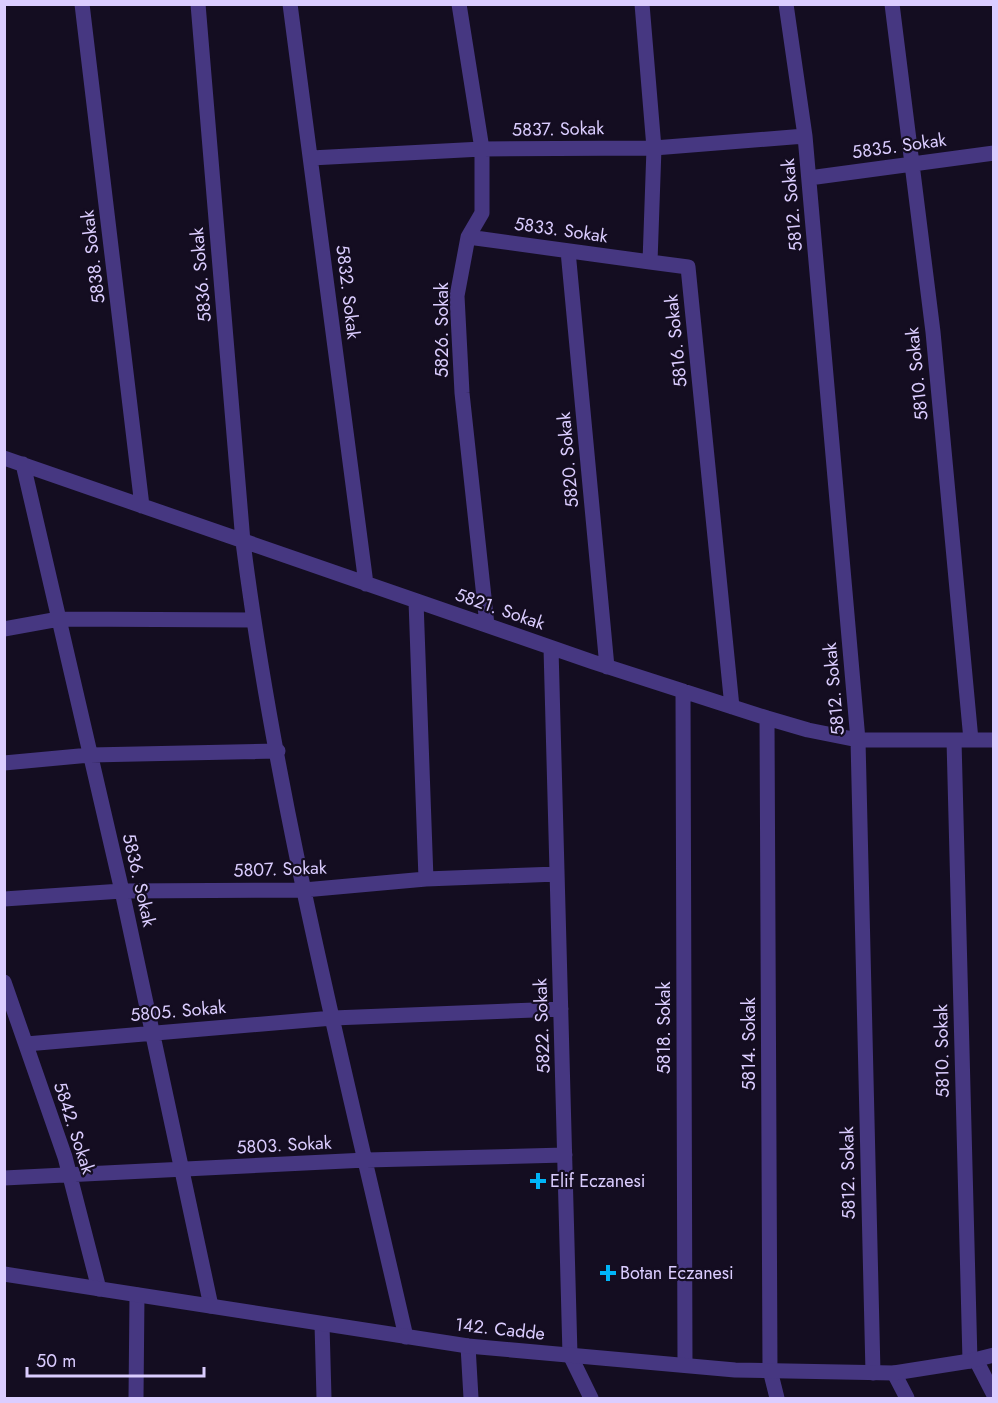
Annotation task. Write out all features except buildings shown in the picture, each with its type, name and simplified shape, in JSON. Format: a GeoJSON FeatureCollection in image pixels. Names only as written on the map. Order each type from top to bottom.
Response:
{"type":"FeatureCollection","features":[{"type":"Feature","properties":{"kind":"street","name":"5838. Sokak"},"geometry":{"type":"LineString","coordinates":[[82,4],[142,506]]}},
{"type":"Feature","properties":{"kind":"street","name":"5836. Sokak"},"geometry":{"type":"LineString","coordinates":[[198,4],[243,542],[253,620],[304,890],[406,1336]]}},
{"type":"Feature","properties":{"kind":"street","name":"5832. Sokak"},"geometry":{"type":"LineString","coordinates":[[290,4],[366,584]]}},
{"type":"Feature","properties":{"kind":"street","name":"5826. Sokak"},"geometry":{"type":"LineString","coordinates":[[459,4],[482,150],[482,213],[468,237],[458,296],[462,393],[487,625]]}},
{"type":"Feature","properties":{"kind":"street"},"geometry":{"type":"LineString","coordinates":[[642,4],[654,148],[650,262]]}},
{"type":"Feature","properties":{"kind":"street","name":"5812. Sokak"},"geometry":{"type":"LineString","coordinates":[[786,4],[805,136],[858,740],[873,1373]]}},
{"type":"Feature","properties":{"kind":"street","name":"5810. Sokak"},"geometry":{"type":"LineString","coordinates":[[892,4],[933,332],[971,740]]}},
{"type":"Feature","properties":{"kind":"street","name":"5837. Sokak"},"geometry":{"type":"LineString","coordinates":[[310,158],[482,150],[654,148],[805,136]]}},
{"type":"Feature","properties":{"kind":"street","name":"5835. Sokak"},"geometry":{"type":"LineString","coordinates":[[809,178],[993,153]]}},
{"type":"Feature","properties":{"kind":"street","name":"5833. Sokak"},"geometry":{"type":"LineString","coordinates":[[468,237],[650,262]]}},
{"type":"Feature","properties":{"kind":"street","name":"5820. Sokak"},"geometry":{"type":"LineString","coordinates":[[568,251],[607,667]]}},
{"type":"Feature","properties":{"kind":"street","name":"5816. Sokak"},"geometry":{"type":"LineString","coordinates":[[650,262],[688,267],[732,707]]}},
{"type":"Feature","properties":{"kind":"street","name":"5821. Sokak"},"geometry":{"type":"LineString","coordinates":[[4,458],[607,667],[808,730],[858,740],[993,740]]}},
{"type":"Feature","properties":{"kind":"street","name":"5836. Sokak"},"geometry":{"type":"LineString","coordinates":[[23,465],[122,891],[212,1306]]}},
{"type":"Feature","properties":{"kind":"street"},"geometry":{"type":"LineString","coordinates":[[416,601],[426,879]]}},
{"type":"Feature","properties":{"kind":"street"},"geometry":{"type":"LineString","coordinates":[[4,629],[59,620],[253,620]]}},
{"type":"Feature","properties":{"kind":"street","name":"5822. Sokak"},"geometry":{"type":"LineString","coordinates":[[551,648],[570,1355],[591,1398]]}},
{"type":"Feature","properties":{"kind":"street","name":"5818. Sokak"},"geometry":{"type":"LineString","coordinates":[[683,691],[685,1365]]}},
{"type":"Feature","properties":{"kind":"street","name":"5814. Sokak"},"geometry":{"type":"LineString","coordinates":[[767,718],[770,1370],[777,1398]]}},
{"type":"Feature","properties":{"kind":"street","name":"5810. Sokak"},"geometry":{"type":"LineString","coordinates":[[954,740],[973,1360]]}},
{"type":"Feature","properties":{"kind":"street"},"geometry":{"type":"LineString","coordinates":[[4,763],[90,755],[278,751]]}},
{"type":"Feature","properties":{"kind":"street","name":"5807. Sokak"},"geometry":{"type":"LineString","coordinates":[[4,899],[122,891],[304,890],[426,879],[557,874]]}},
{"type":"Feature","properties":{"kind":"street","name":"5842. Sokak"},"geometry":{"type":"LineString","coordinates":[[4,982],[70,1176],[99,1289]]}},
{"type":"Feature","properties":{"kind":"street","name":"5805. Sokak"},"geometry":{"type":"LineString","coordinates":[[26,1044],[333,1018],[561,1009]]}},
{"type":"Feature","properties":{"kind":"street","name":"5803. Sokak"},"geometry":{"type":"LineString","coordinates":[[4,1178],[366,1160],[565,1155]]}},
{"type":"Feature","properties":{"kind":"street","name":"142. Cadde"},"geometry":{"type":"LineString","coordinates":[[4,1274],[468,1346],[735,1370],[894,1373],[993,1355]]}},
{"type":"Feature","properties":{"kind":"street"},"geometry":{"type":"LineString","coordinates":[[136,1398],[137,1295]]}},
{"type":"Feature","properties":{"kind":"street"},"geometry":{"type":"LineString","coordinates":[[322,1324],[324,1398]]}},
{"type":"Feature","properties":{"kind":"street"},"geometry":{"type":"LineString","coordinates":[[468,1346],[471,1398]]}},
{"type":"Feature","properties":{"kind":"street"},"geometry":{"type":"LineString","coordinates":[[973,1360],[993,1395]]}},
{"type":"Feature","properties":{"kind":"street"},"geometry":{"type":"LineString","coordinates":[[894,1373],[908,1398]]}},
{"type":"Feature","properties":{"kind":"place","name":"Elif Eczanesi"},"geometry":{"type":"Point","coordinates":[538,1181]}},
{"type":"Feature","properties":{"kind":"place","name":"Botan Eczanesi"},"geometry":{"type":"Point","coordinates":[608,1273]}}]}
